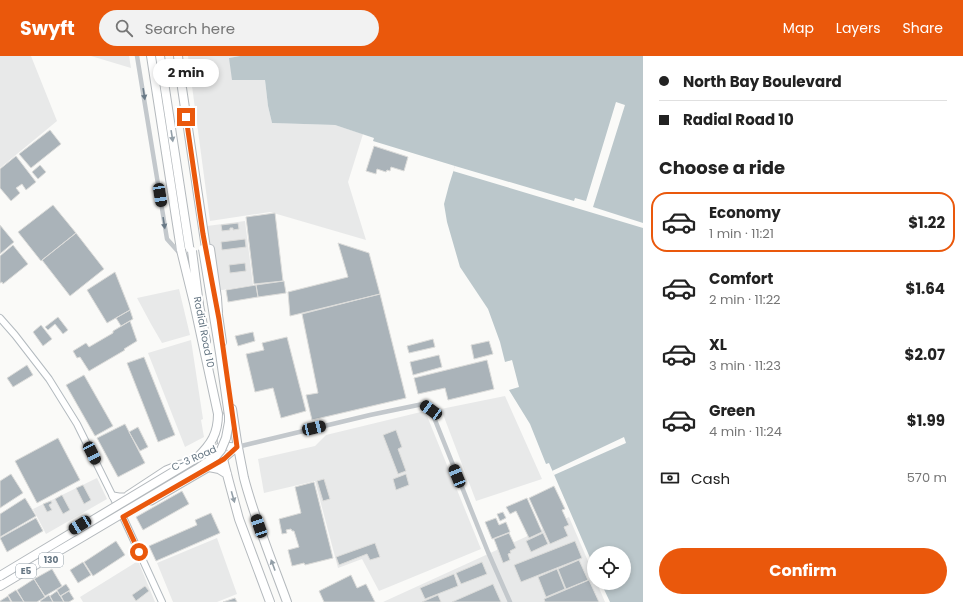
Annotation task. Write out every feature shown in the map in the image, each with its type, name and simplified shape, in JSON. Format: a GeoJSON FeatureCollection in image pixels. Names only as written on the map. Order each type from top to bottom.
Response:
{"type":"FeatureCollection","features":[{"type":"Feature","properties":{"kind":"highway"},"geometry":{"type":"LineString","coordinates":[[151,56],[181,250],[206,355]]}},
{"type":"Feature","properties":{"kind":"highway","name":"Radial Road 10"},"geometry":{"type":"LineString","coordinates":[[160,56],[192,267],[220,416],[222,446],[227,474],[239,519],[270,602]]}},
{"type":"Feature","properties":{"kind":"highway","name":"Radial Road 10"},"geometry":{"type":"LineString","coordinates":[[178,56],[201,220],[219,319],[237,447],[255,514],[287,602]]}},
{"type":"Feature","properties":{"kind":"highway"},"geometry":{"type":"LineString","coordinates":[[179,65],[186,88],[217,298],[220,353]]}},
{"type":"Feature","properties":{"kind":"highway"},"geometry":{"type":"LineString","coordinates":[[203,250],[220,353]]}},
{"type":"Feature","properties":{"kind":"highway"},"geometry":{"type":"LineString","coordinates":[[192,251],[206,355]]}},
{"type":"Feature","properties":{"kind":"highway"},"geometry":{"type":"LineString","coordinates":[[192,267],[209,265]]}},
{"type":"Feature","properties":{"kind":"highway","name":"E5"},"geometry":{"type":"LineString","coordinates":[[0,586],[197,469],[218,454],[225,442],[229,422],[220,353]]}},
{"type":"Feature","properties":{"kind":"highway","name":"E5"},"geometry":{"type":"LineString","coordinates":[[0,575],[193,461],[203,452],[216,434],[218,421],[218,414],[206,355]]}},
{"type":"Feature","properties":{"kind":"highway"},"geometry":{"type":"LineString","coordinates":[[207,453],[214,444],[221,423]]}},
{"type":"Feature","properties":{"kind":"highway"},"geometry":{"type":"LineString","coordinates":[[209,467],[219,469],[227,474]]}},
{"type":"Feature","properties":{"kind":"main road"},"geometry":{"type":"LineString","coordinates":[[0,318],[49,379],[77,424],[123,517],[162,602]]}},
{"type":"Feature","properties":{"kind":"main road","name":"C-3 Road"},"geometry":{"type":"LineString","coordinates":[[114,499],[125,497],[166,470],[222,446],[237,447]]}},
{"type":"Feature","properties":{"kind":"main road","name":"C-3 Road"},"geometry":{"type":"LineString","coordinates":[[0,590],[224,459],[237,447]]}},
{"type":"Feature","properties":{"kind":"main road","name":"130"},"geometry":{"type":"LineString","coordinates":[[0,575],[56,540],[114,499]]}},
{"type":"Feature","properties":{"kind":"street"},"geometry":{"type":"LineString","coordinates":[[137,56],[167,239],[192,267]]}},
{"type":"Feature","properties":{"kind":"street"},"geometry":{"type":"LineString","coordinates":[[237,447],[370,415],[423,404],[431,410],[488,552],[510,602]]}},
{"type":"Feature","properties":{"kind":"shaded area"},"geometry":{"type":"Polygon","coordinates":[[[0,56],[31,56],[57,121],[0,168],[0,56]]]}},
{"type":"Feature","properties":{"kind":"shaded area"},"geometry":{"type":"Polygon","coordinates":[[[91,56],[129,56],[131,68],[91,56]]]}},
{"type":"Feature","properties":{"kind":"shaded area"},"geometry":{"type":"Polygon","coordinates":[[[188,56],[240,56],[229,58],[265,80],[268,106],[272,123],[335,125],[363,134],[348,182],[366,240],[270,212],[210,221],[188,56]]]}},
{"type":"Feature","properties":{"kind":"shaded area"},"geometry":{"type":"Polygon","coordinates":[[[240,56],[643,56],[643,602],[610,602],[604,590],[631,590],[631,546],[587,546],[587,551],[549,463],[546,464],[530,424],[509,390],[519,387],[512,360],[505,362],[500,342],[488,309],[460,267],[447,222],[444,204],[455,166],[373,141],[374,138],[335,125],[272,123],[268,106],[265,80],[232,80],[229,58],[240,56]]]}},
{"type":"Feature","properties":{"kind":"shaded area"},"geometry":{"type":"Polygon","coordinates":[[[245,221],[253,285],[216,291],[207,226],[245,221]]]}},
{"type":"Feature","properties":{"kind":"shaded area"},"geometry":{"type":"Polygon","coordinates":[[[179,289],[190,335],[162,343],[137,298],[179,289]]]}},
{"type":"Feature","properties":{"kind":"shaded area"},"geometry":{"type":"Polygon","coordinates":[[[191,340],[203,419],[201,420],[204,437],[185,447],[148,353],[191,340]]]}},
{"type":"Feature","properties":{"kind":"shaded area"},"geometry":{"type":"Polygon","coordinates":[[[505,396],[542,479],[476,501],[441,409],[505,396]]]}},
{"type":"Feature","properties":{"kind":"shaded area"},"geometry":{"type":"Polygon","coordinates":[[[425,411],[481,549],[379,591],[362,559],[338,568],[315,481],[264,493],[258,459],[315,446],[326,435],[425,411]]]}},
{"type":"Feature","properties":{"kind":"shaded area"},"geometry":{"type":"Polygon","coordinates":[[[97,478],[107,499],[46,534],[33,509],[97,478]]]}},
{"type":"Feature","properties":{"kind":"shaded area"},"geometry":{"type":"Polygon","coordinates":[[[569,517],[587,559],[587,590],[600,590],[605,602],[383,602],[569,517]]]}},
{"type":"Feature","properties":{"kind":"shaded area"},"geometry":{"type":"Polygon","coordinates":[[[217,538],[237,594],[217,602],[173,602],[157,563],[217,538]]]}},
{"type":"Feature","properties":{"kind":"shaded area"},"geometry":{"type":"Polygon","coordinates":[[[138,561],[155,602],[83,602],[80,597],[138,561]]]}},
{"type":"Feature","properties":{"kind":"pier"},"geometry":{"type":"Polygon","coordinates":[[[616,102],[625,105],[593,207],[643,223],[643,228],[453,171],[455,166],[574,201],[575,198],[586,201],[616,102]]]}},
{"type":"Feature","properties":{"kind":"pier"},"geometry":{"type":"Polygon","coordinates":[[[624,437],[626,443],[554,475],[552,471],[624,437]]]}},
{"type":"Feature","properties":{"kind":"building"},"geometry":{"type":"Polygon","coordinates":[[[50,130],[61,144],[31,168],[19,154],[50,130]]]}},
{"type":"Feature","properties":{"kind":"building"},"geometry":{"type":"Polygon","coordinates":[[[374,146],[408,157],[404,171],[391,167],[390,171],[387,170],[386,172],[377,169],[376,174],[366,171],[374,146]]]}},
{"type":"Feature","properties":{"kind":"building"},"geometry":{"type":"Polygon","coordinates":[[[16,156],[36,182],[26,190],[22,184],[16,188],[20,193],[11,201],[0,188],[0,169],[16,156]]]}},
{"type":"Feature","properties":{"kind":"building"},"geometry":{"type":"Polygon","coordinates":[[[40,165],[46,172],[38,179],[32,172],[40,165]]]}},
{"type":"Feature","properties":{"kind":"building"},"geometry":{"type":"Polygon","coordinates":[[[53,205],[76,233],[41,261],[18,232],[53,205]]]}},
{"type":"Feature","properties":{"kind":"building"},"geometry":{"type":"Polygon","coordinates":[[[275,213],[283,281],[254,284],[246,217],[275,213]]]}},
{"type":"Feature","properties":{"kind":"building"},"geometry":{"type":"Polygon","coordinates":[[[238,223],[239,229],[233,230],[233,228],[230,228],[230,230],[222,231],[221,225],[238,223]]]}},
{"type":"Feature","properties":{"kind":"building"},"geometry":{"type":"Polygon","coordinates":[[[0,225],[14,242],[0,254],[0,225]]]}},
{"type":"Feature","properties":{"kind":"building"},"geometry":{"type":"Polygon","coordinates":[[[76,233],[104,269],[70,296],[42,260],[76,233]]]}},
{"type":"Feature","properties":{"kind":"building"},"geometry":{"type":"Polygon","coordinates":[[[245,239],[246,247],[222,250],[221,242],[245,239]]]}},
{"type":"Feature","properties":{"kind":"building"},"geometry":{"type":"Polygon","coordinates":[[[338,243],[369,253],[380,294],[290,316],[288,292],[348,277],[338,243]]]}},
{"type":"Feature","properties":{"kind":"building"},"geometry":{"type":"Polygon","coordinates":[[[13,245],[28,264],[3,284],[2,282],[0,283],[0,256],[13,245]]]}},
{"type":"Feature","properties":{"kind":"building"},"geometry":{"type":"Polygon","coordinates":[[[245,263],[246,271],[230,273],[229,265],[245,263]]]}},
{"type":"Feature","properties":{"kind":"building"},"geometry":{"type":"Polygon","coordinates":[[[115,272],[130,310],[107,323],[87,290],[115,272]]]}},
{"type":"Feature","properties":{"kind":"building"},"geometry":{"type":"Polygon","coordinates":[[[284,281],[286,293],[258,297],[256,285],[284,281]]]}},
{"type":"Feature","properties":{"kind":"building"},"geometry":{"type":"Polygon","coordinates":[[[256,285],[258,297],[228,302],[226,290],[256,285]]]}},
{"type":"Feature","properties":{"kind":"building"},"geometry":{"type":"Polygon","coordinates":[[[380,294],[406,398],[312,420],[306,395],[318,393],[302,314],[380,294]]]}},
{"type":"Feature","properties":{"kind":"building"},"geometry":{"type":"Polygon","coordinates":[[[130,310],[133,319],[121,326],[116,318],[130,310]]]}},
{"type":"Feature","properties":{"kind":"building"},"geometry":{"type":"Polygon","coordinates":[[[58,317],[68,330],[63,334],[55,324],[48,330],[45,327],[58,317]]]}},
{"type":"Feature","properties":{"kind":"building"},"geometry":{"type":"Polygon","coordinates":[[[130,321],[137,341],[124,349],[125,350],[89,371],[80,357],[77,358],[73,351],[86,343],[89,347],[130,321]]]}},
{"type":"Feature","properties":{"kind":"building"},"geometry":{"type":"Polygon","coordinates":[[[41,325],[52,339],[43,346],[33,332],[41,325]]]}},
{"type":"Feature","properties":{"kind":"building"},"geometry":{"type":"Polygon","coordinates":[[[253,332],[255,341],[238,346],[235,336],[253,332]]]}},
{"type":"Feature","properties":{"kind":"building"},"geometry":{"type":"Polygon","coordinates":[[[287,337],[306,411],[281,418],[273,388],[255,392],[246,354],[264,350],[262,343],[287,337]]]}},
{"type":"Feature","properties":{"kind":"building"},"geometry":{"type":"Polygon","coordinates":[[[433,339],[435,347],[409,353],[407,346],[433,339]]]}},
{"type":"Feature","properties":{"kind":"building"},"geometry":{"type":"Polygon","coordinates":[[[489,341],[493,354],[474,359],[471,345],[489,341]]]}},
{"type":"Feature","properties":{"kind":"building"},"geometry":{"type":"Polygon","coordinates":[[[439,355],[442,367],[413,375],[410,362],[439,355]]]}},
{"type":"Feature","properties":{"kind":"building"},"geometry":{"type":"Polygon","coordinates":[[[144,357],[175,435],[158,442],[127,363],[144,357]]]}},
{"type":"Feature","properties":{"kind":"building"},"geometry":{"type":"Polygon","coordinates":[[[487,360],[494,389],[448,400],[445,388],[418,394],[414,378],[487,360]]]}},
{"type":"Feature","properties":{"kind":"building"},"geometry":{"type":"Polygon","coordinates":[[[27,365],[33,375],[13,387],[7,378],[27,365]]]}},
{"type":"Feature","properties":{"kind":"building"},"geometry":{"type":"Polygon","coordinates":[[[84,375],[113,426],[95,436],[66,385],[84,375]]]}},
{"type":"Feature","properties":{"kind":"building"},"geometry":{"type":"Polygon","coordinates":[[[125,424],[145,463],[118,477],[97,438],[125,424]]]}},
{"type":"Feature","properties":{"kind":"building"},"geometry":{"type":"Polygon","coordinates":[[[138,427],[148,447],[140,451],[129,432],[138,427]]]}},
{"type":"Feature","properties":{"kind":"building"},"geometry":{"type":"Polygon","coordinates":[[[396,430],[402,447],[398,449],[406,471],[398,474],[383,435],[396,430]]]}},
{"type":"Feature","properties":{"kind":"building"},"geometry":{"type":"Polygon","coordinates":[[[58,438],[80,480],[37,503],[15,461],[58,438]]]}},
{"type":"Feature","properties":{"kind":"building"},"geometry":{"type":"Polygon","coordinates":[[[11,474],[23,493],[0,508],[0,481],[11,474]]]}},
{"type":"Feature","properties":{"kind":"building"},"geometry":{"type":"Polygon","coordinates":[[[406,474],[409,485],[396,490],[393,479],[406,474]]]}},
{"type":"Feature","properties":{"kind":"building"},"geometry":{"type":"Polygon","coordinates":[[[324,479],[330,499],[323,501],[317,481],[324,479]]]}},
{"type":"Feature","properties":{"kind":"building"},"geometry":{"type":"Polygon","coordinates":[[[314,482],[333,558],[305,565],[304,563],[292,566],[288,550],[299,547],[294,531],[291,529],[286,530],[287,533],[282,534],[279,519],[301,513],[295,487],[314,482]]]}},
{"type":"Feature","properties":{"kind":"building"},"geometry":{"type":"Polygon","coordinates":[[[83,485],[91,500],[84,504],[76,488],[83,485]]]}},
{"type":"Feature","properties":{"kind":"building"},"geometry":{"type":"Polygon","coordinates":[[[554,486],[565,509],[562,510],[569,525],[564,527],[568,536],[550,544],[529,498],[554,486]]]}},
{"type":"Feature","properties":{"kind":"building"},"geometry":{"type":"Polygon","coordinates":[[[182,491],[189,504],[143,530],[136,517],[182,491]]]}},
{"type":"Feature","properties":{"kind":"building"},"geometry":{"type":"Polygon","coordinates":[[[62,495],[70,510],[63,514],[55,499],[62,495]]]}},
{"type":"Feature","properties":{"kind":"building"},"geometry":{"type":"Polygon","coordinates":[[[25,498],[36,516],[0,537],[0,514],[25,498]]]}},
{"type":"Feature","properties":{"kind":"building"},"geometry":{"type":"Polygon","coordinates":[[[527,498],[542,532],[529,538],[516,511],[510,514],[506,507],[527,498]]]}},
{"type":"Feature","properties":{"kind":"building"},"geometry":{"type":"Polygon","coordinates":[[[51,501],[52,503],[49,505],[52,510],[47,512],[43,504],[51,501]]]}},
{"type":"Feature","properties":{"kind":"building"},"geometry":{"type":"Polygon","coordinates":[[[503,512],[506,518],[500,521],[497,514],[503,512]]]}},
{"type":"Feature","properties":{"kind":"building"},"geometry":{"type":"Polygon","coordinates":[[[211,513],[220,533],[156,561],[149,546],[197,525],[195,520],[211,513]]]}},
{"type":"Feature","properties":{"kind":"building"},"geometry":{"type":"Polygon","coordinates":[[[36,518],[43,531],[7,552],[0,538],[36,518]]]}},
{"type":"Feature","properties":{"kind":"building"},"geometry":{"type":"Polygon","coordinates":[[[496,518],[499,525],[506,522],[510,532],[492,539],[485,522],[496,518]]]}},
{"type":"Feature","properties":{"kind":"building"},"geometry":{"type":"Polygon","coordinates":[[[509,533],[516,548],[508,554],[510,560],[503,563],[494,539],[509,533]]]}},
{"type":"Feature","properties":{"kind":"building"},"geometry":{"type":"Polygon","coordinates":[[[543,533],[548,544],[531,552],[526,541],[543,533]]]}},
{"type":"Feature","properties":{"kind":"building"},"geometry":{"type":"Polygon","coordinates":[[[116,541],[125,555],[93,576],[84,562],[116,541]]]}},
{"type":"Feature","properties":{"kind":"building"},"geometry":{"type":"Polygon","coordinates":[[[575,541],[582,558],[521,582],[514,565],[575,541]]]}},
{"type":"Feature","properties":{"kind":"building"},"geometry":{"type":"Polygon","coordinates":[[[375,543],[380,557],[370,560],[367,554],[339,565],[336,557],[375,543]]]}},
{"type":"Feature","properties":{"kind":"building"},"geometry":{"type":"Polygon","coordinates":[[[579,560],[587,580],[566,589],[558,569],[579,560]]]}},
{"type":"Feature","properties":{"kind":"building"},"geometry":{"type":"Polygon","coordinates":[[[83,562],[91,575],[78,583],[70,570],[83,562]]]}},
{"type":"Feature","properties":{"kind":"building"},"geometry":{"type":"Polygon","coordinates":[[[482,562],[487,574],[461,584],[456,573],[482,562]]]}},
{"type":"Feature","properties":{"kind":"building"},"geometry":{"type":"Polygon","coordinates":[[[52,569],[62,586],[45,596],[34,579],[52,569]]]}},
{"type":"Feature","properties":{"kind":"building"},"geometry":{"type":"Polygon","coordinates":[[[557,569],[565,589],[546,597],[538,577],[557,569]]]}},
{"type":"Feature","properties":{"kind":"building"},"geometry":{"type":"Polygon","coordinates":[[[454,574],[458,586],[425,599],[420,588],[454,574]]]}},
{"type":"Feature","properties":{"kind":"building"},"geometry":{"type":"Polygon","coordinates":[[[351,575],[357,588],[366,584],[375,602],[324,602],[319,591],[351,575]]]}},
{"type":"Feature","properties":{"kind":"building"},"geometry":{"type":"Polygon","coordinates":[[[34,579],[45,597],[37,602],[24,602],[17,590],[34,579]]]}},
{"type":"Feature","properties":{"kind":"building"},"geometry":{"type":"Polygon","coordinates":[[[587,581],[587,590],[594,590],[599,602],[545,602],[544,599],[587,581]]]}},
{"type":"Feature","properties":{"kind":"building"},"geometry":{"type":"Polygon","coordinates":[[[66,584],[70,590],[60,596],[57,590],[66,584]]]}},
{"type":"Feature","properties":{"kind":"building"},"geometry":{"type":"Polygon","coordinates":[[[493,584],[501,602],[452,602],[493,584]]]}},
{"type":"Feature","properties":{"kind":"building"},"geometry":{"type":"Polygon","coordinates":[[[145,586],[149,591],[136,601],[132,595],[145,586]]]}},
{"type":"Feature","properties":{"kind":"building"},"geometry":{"type":"Polygon","coordinates":[[[16,590],[24,602],[12,602],[8,595],[16,590]]]}},
{"type":"Feature","properties":{"kind":"building"},"geometry":{"type":"Polygon","coordinates":[[[57,591],[64,602],[53,602],[50,596],[57,591]]]}},
{"type":"Feature","properties":{"kind":"building"},"geometry":{"type":"Polygon","coordinates":[[[69,591],[74,599],[69,602],[64,602],[61,596],[69,591]]]}},
{"type":"Feature","properties":{"kind":"building"},"geometry":{"type":"Polygon","coordinates":[[[49,595],[53,602],[40,601],[49,595]]]}},
{"type":"Feature","properties":{"kind":"building"},"geometry":{"type":"Polygon","coordinates":[[[438,595],[441,602],[422,602],[438,595]]]}},
{"type":"Feature","properties":{"kind":"building"},"geometry":{"type":"Polygon","coordinates":[[[8,596],[11,602],[0,602],[0,601],[8,596]]]}},
{"type":"Feature","properties":{"kind":"building"},"geometry":{"type":"Polygon","coordinates":[[[235,598],[237,602],[223,602],[235,598]]]}},
{"type":"Feature","properties":{"kind":"route"},"geometry":{"type":"LineString","coordinates":[[139,552],[123,517],[224,459],[237,447],[219,319],[203,234],[186,117]]}}]}
